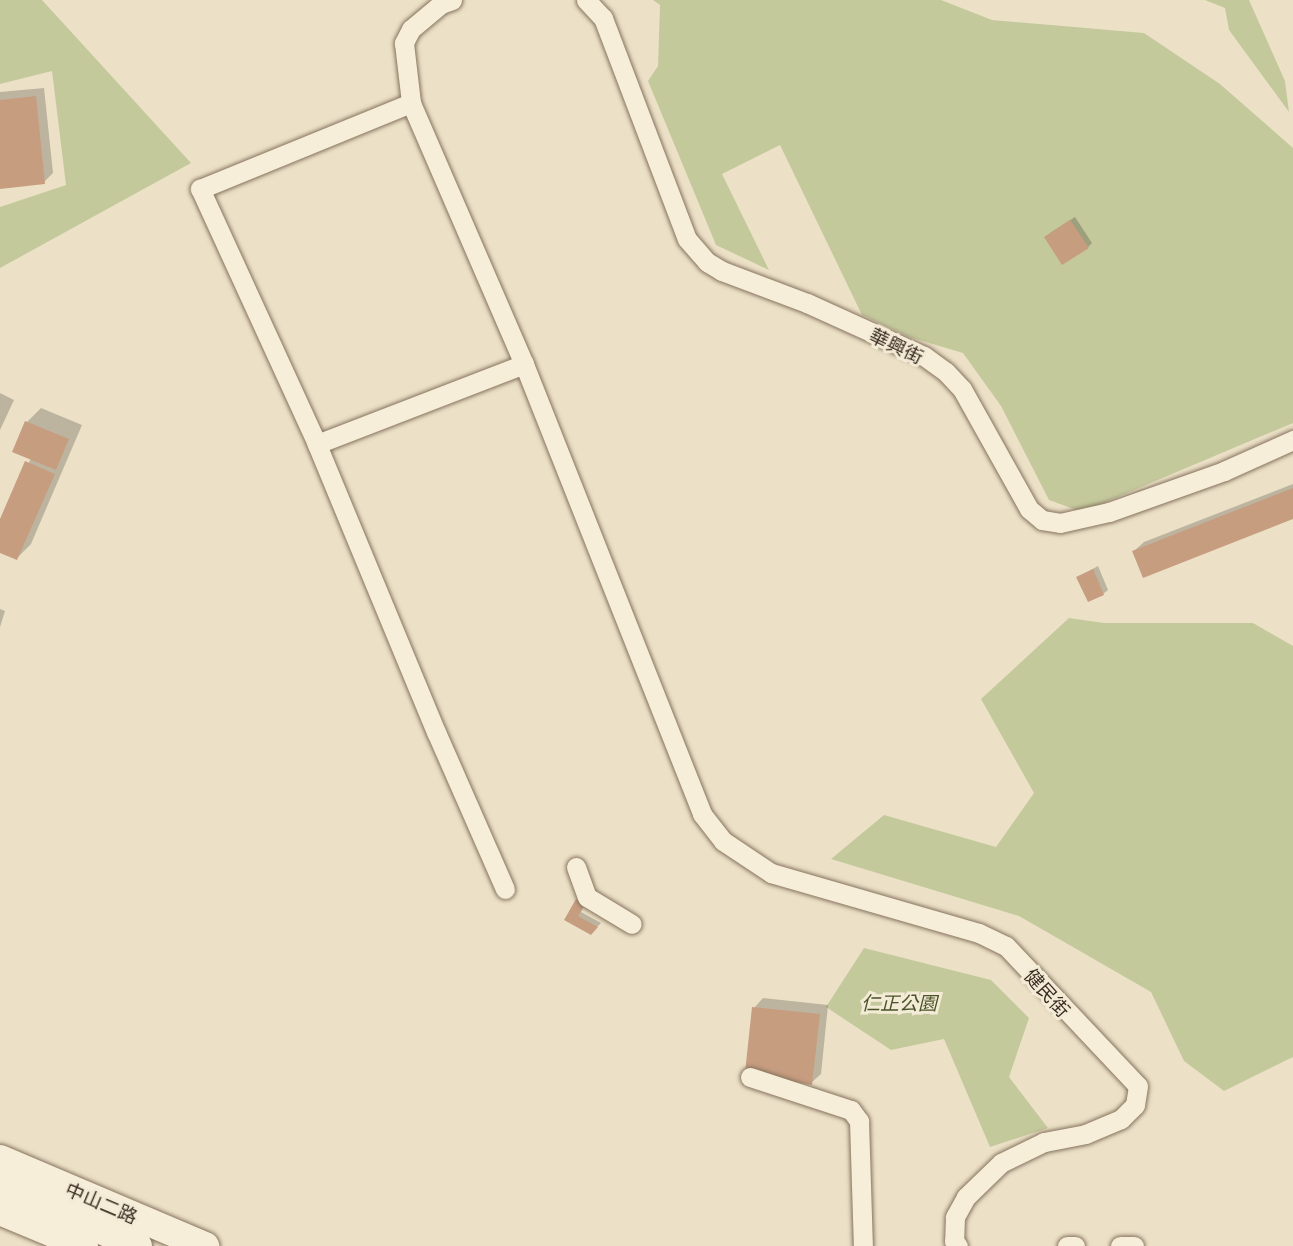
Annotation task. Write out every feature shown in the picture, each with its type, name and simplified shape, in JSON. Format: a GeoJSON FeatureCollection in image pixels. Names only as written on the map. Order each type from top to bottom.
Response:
{"type":"FeatureCollection","features":[{"type":"Feature","properties":{"kind":"street"},"geometry":{"type":"LineString","coordinates":[[317,443],[524,364],[411,103],[404,43],[411,29],[441,4],[452,0]]}},
{"type":"Feature","properties":{"kind":"street","name":"華興街"},"geometry":{"type":"LineString","coordinates":[[586,0],[603,18],[687,239],[707,262],[722,271],[807,303],[923,356],[946,372],[962,389],[1029,509],[1042,520],[1060,523],[1109,512],[1224,471],[1293,440]]}},
{"type":"Feature","properties":{"kind":"street"},"geometry":{"type":"LineString","coordinates":[[411,103],[201,189],[317,443],[436,733],[505,889]]}},
{"type":"Feature","properties":{"kind":"street","name":"健民街"},"geometry":{"type":"LineString","coordinates":[[524,364],[702,814],[723,841],[771,873],[979,933],[1006,946],[1138,1086],[1135,1105],[1121,1119],[1086,1134],[1044,1142],[1001,1163],[966,1198],[954,1217],[954,1241],[958,1246]]}},
{"type":"Feature","properties":{"kind":"street"},"geometry":{"type":"LineString","coordinates":[[576,867],[587,897],[632,924]]}},
{"type":"Feature","properties":{"kind":"street"},"geometry":{"type":"LineString","coordinates":[[750,1077],[851,1110],[859,1121],[863,1246]]}},
{"type":"Feature","properties":{"kind":"street","name":"中山二路"},"geometry":{"type":"LineString","coordinates":[[0,1159],[205,1246]]}},
{"type":"Feature","properties":{"kind":"street","name":"中山二路"},"geometry":{"type":"LineString","coordinates":[[0,1187],[138,1246]]}},
{"type":"Feature","properties":{"kind":"street"},"geometry":{"type":"LineString","coordinates":[[0,1211],[85,1246]]}},
{"type":"Feature","properties":{"kind":"street"},"geometry":{"type":"LineString","coordinates":[[1121,1246],[1134,1246]]}},
{"type":"Feature","properties":{"kind":"green space"},"geometry":{"type":"Polygon","coordinates":[[[0,0],[42,0],[191,163],[0,268],[0,207],[66,185],[52,71],[0,84],[0,0]]]}},
{"type":"Feature","properties":{"kind":"green space"},"geometry":{"type":"Polygon","coordinates":[[[653,0],[941,0],[992,20],[1144,33],[1220,84],[1293,148],[1293,423],[1082,512],[1049,500],[1001,406],[963,353],[909,337],[862,315],[780,145],[722,174],[769,270],[716,245],[648,81],[658,66],[660,5],[653,0]]]}},
{"type":"Feature","properties":{"kind":"green space"},"geometry":{"type":"Polygon","coordinates":[[[1205,0],[1249,0],[1285,81],[1289,112],[1229,30],[1225,8],[1205,0]]]}},
{"type":"Feature","properties":{"kind":"green space"},"geometry":{"type":"Polygon","coordinates":[[[1069,618],[1104,623],[1253,623],[1293,646],[1293,1057],[1224,1091],[1184,1061],[1151,992],[1019,916],[831,859],[884,815],[996,847],[1034,793],[981,699],[1069,618]]]}},
{"type":"Feature","properties":{"kind":"green space","name":"仁正公園"},"geometry":{"type":"Polygon","coordinates":[[[864,948],[991,980],[1029,1018],[1009,1077],[1048,1128],[990,1147],[944,1039],[891,1050],[826,1007],[864,948]]]}},
{"type":"Feature","properties":{"kind":"building"},"geometry":{"type":"Polygon","coordinates":[[[36,96],[45,184],[0,189],[0,100],[36,96]]]}},
{"type":"Feature","properties":{"kind":"building"},"geometry":{"type":"Polygon","coordinates":[[[1070,220],[1089,248],[1062,265],[1044,237],[1070,220]]]}},
{"type":"Feature","properties":{"kind":"building"},"geometry":{"type":"Polygon","coordinates":[[[25,421],[69,439],[56,470],[12,452],[25,421]]]}},
{"type":"Feature","properties":{"kind":"building"},"geometry":{"type":"Polygon","coordinates":[[[25,461],[55,474],[17,560],[0,553],[0,519],[25,461]]]}},
{"type":"Feature","properties":{"kind":"building"},"geometry":{"type":"Polygon","coordinates":[[[1293,488],[1293,519],[1143,578],[1132,551],[1293,488]]]}},
{"type":"Feature","properties":{"kind":"building"},"geometry":{"type":"Polygon","coordinates":[[[1093,569],[1104,595],[1088,602],[1076,577],[1093,569]]]}},
{"type":"Feature","properties":{"kind":"building"},"geometry":{"type":"Polygon","coordinates":[[[576,899],[585,904],[578,916],[598,927],[591,935],[564,920],[576,899]]]}},
{"type":"Feature","properties":{"kind":"building"},"geometry":{"type":"Polygon","coordinates":[[[752,1007],[820,1014],[812,1085],[745,1073],[752,1007]]]}}]}
